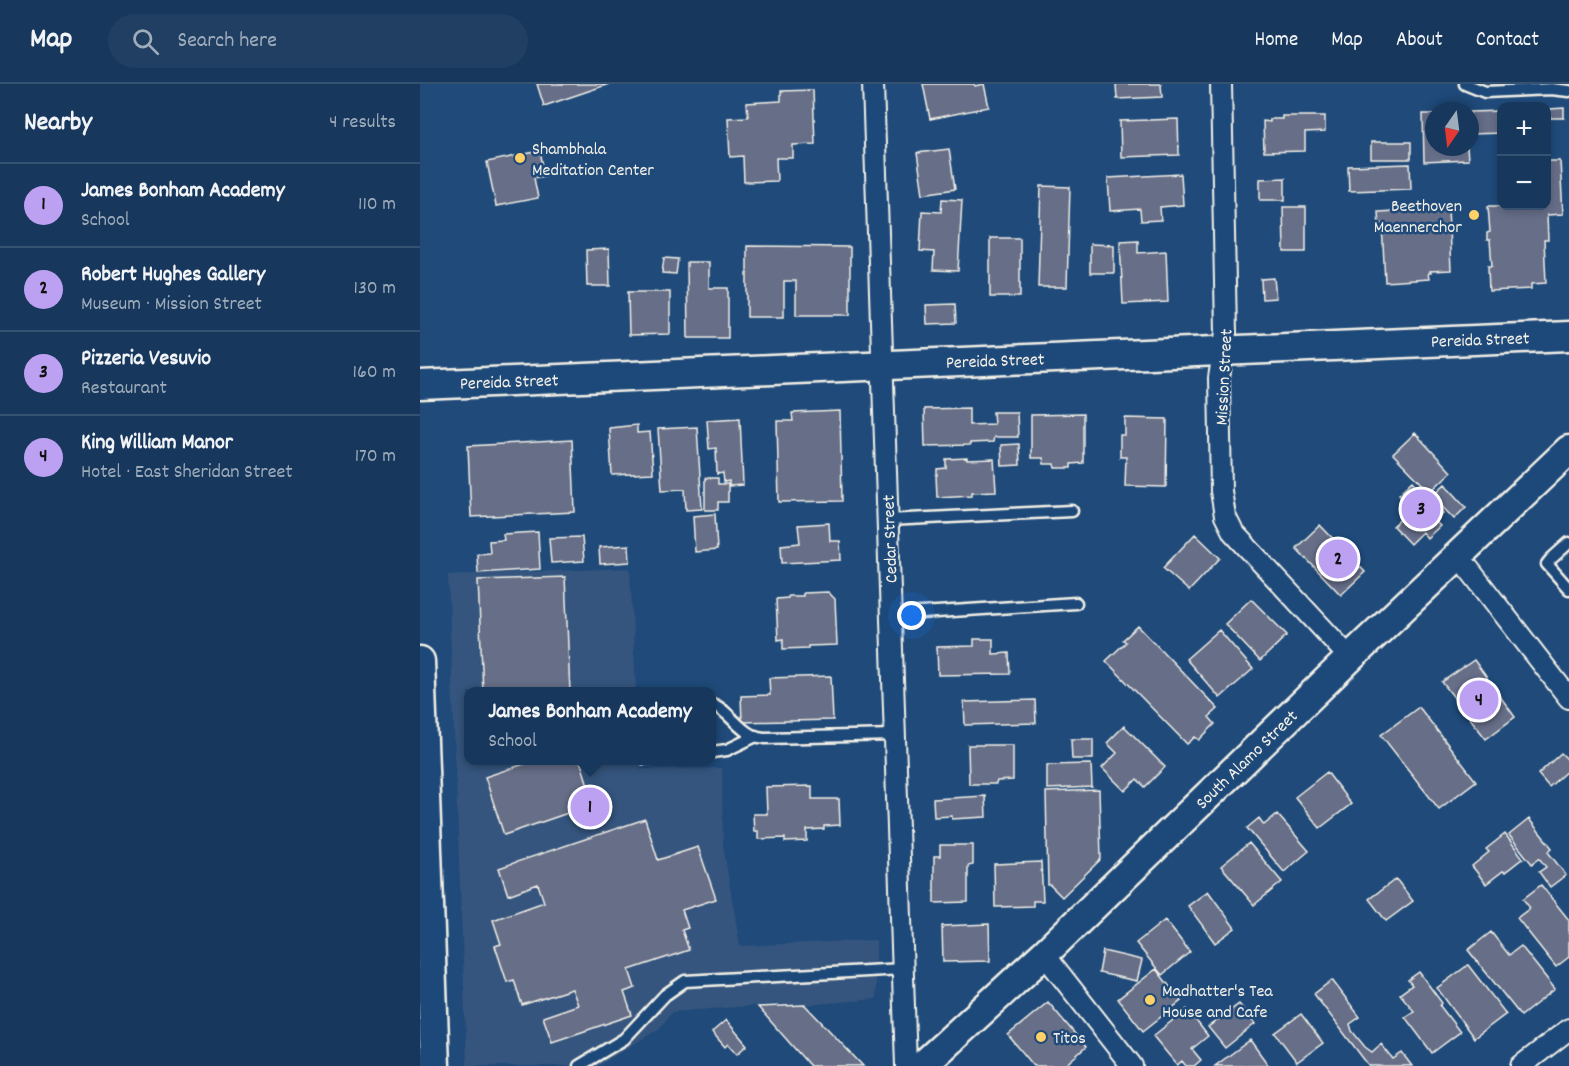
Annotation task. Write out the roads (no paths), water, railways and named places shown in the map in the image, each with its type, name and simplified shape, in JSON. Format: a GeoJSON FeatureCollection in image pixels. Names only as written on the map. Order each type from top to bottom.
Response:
{"type":"FeatureCollection","features":[{"type":"Feature","properties":{"kind":"main road","name":"Pereida Street"},"geometry":{"type":"LineString","coordinates":[[420,385],[1569,336]]}},
{"type":"Feature","properties":{"kind":"main road","name":"South Alamo Street"},"geometry":{"type":"LineString","coordinates":[[922,1066],[1044,954],[1569,450]]}},
{"type":"Feature","properties":{"kind":"main road"},"geometry":{"type":"LineString","coordinates":[[420,661],[435,1066]]}},
{"type":"Feature","properties":{"kind":"street","name":"Cedar Street"},"geometry":{"type":"LineString","coordinates":[[873,84],[906,1066]]}},
{"type":"Feature","properties":{"kind":"street","name":"Mission Street"},"geometry":{"type":"LineString","coordinates":[[1221,84],[1226,328],[1219,378],[1221,491],[1224,516],[1233,532],[1350,658]]}},
{"type":"Feature","properties":{"kind":"street"},"geometry":{"type":"LineString","coordinates":[[1458,555],[1567,691]]}},
{"type":"Feature","properties":{"kind":"street"},"geometry":{"type":"LineString","coordinates":[[1044,954],[1132,1066]]}},
{"type":"Feature","properties":{"kind":"street"},"geometry":{"type":"LineString","coordinates":[[1521,1066],[1569,1029]]}},
{"type":"Feature","properties":{"kind":"lane"},"geometry":{"type":"LineString","coordinates":[[1464,84],[1485,92],[1551,89],[1569,91]]}},
{"type":"Feature","properties":{"kind":"lane"},"geometry":{"type":"LineString","coordinates":[[888,520],[1072,511]]}},
{"type":"Feature","properties":{"kind":"lane"},"geometry":{"type":"LineString","coordinates":[[1569,543],[1547,564],[1569,589]]}},
{"type":"Feature","properties":{"kind":"lane"},"geometry":{"type":"LineString","coordinates":[[891,615],[1076,603]]}},
{"type":"Feature","properties":{"kind":"lane"},"geometry":{"type":"LineString","coordinates":[[716,706],[752,736],[765,738],[895,735]]}},
{"type":"Feature","properties":{"kind":"lane"},"geometry":{"type":"LineString","coordinates":[[716,751],[727,750],[756,736]]}},
{"type":"Feature","properties":{"kind":"lane"},"geometry":{"type":"LineString","coordinates":[[579,1066],[624,1039],[664,995],[684,981],[903,969]]}},
{"type":"Feature","properties":{"kind":"place","name":"Shambhala Meditation Center"},"geometry":{"type":"Point","coordinates":[520,158]}},
{"type":"Feature","properties":{"kind":"place","name":"Beethoven Maennerchor"},"geometry":{"type":"Point","coordinates":[1474,215]}},
{"type":"Feature","properties":{"kind":"place","name":"Pizzeria Vesuvio"},"geometry":{"type":"Point","coordinates":[1421,509]}},
{"type":"Feature","properties":{"kind":"place","name":"Robert Hughes Gallery"},"geometry":{"type":"Point","coordinates":[1338,559]}},
{"type":"Feature","properties":{"kind":"place","name":"King William Manor"},"geometry":{"type":"Point","coordinates":[1479,700]}},
{"type":"Feature","properties":{"kind":"place","name":"James Bonham Academy"},"geometry":{"type":"Point","coordinates":[590,807]}},
{"type":"Feature","properties":{"kind":"place","name":"Madhatter's Tea House and Cafe"},"geometry":{"type":"Point","coordinates":[1150,1000]}},
{"type":"Feature","properties":{"kind":"place","name":"Titos"},"geometry":{"type":"Point","coordinates":[1041,1037]}}]}
